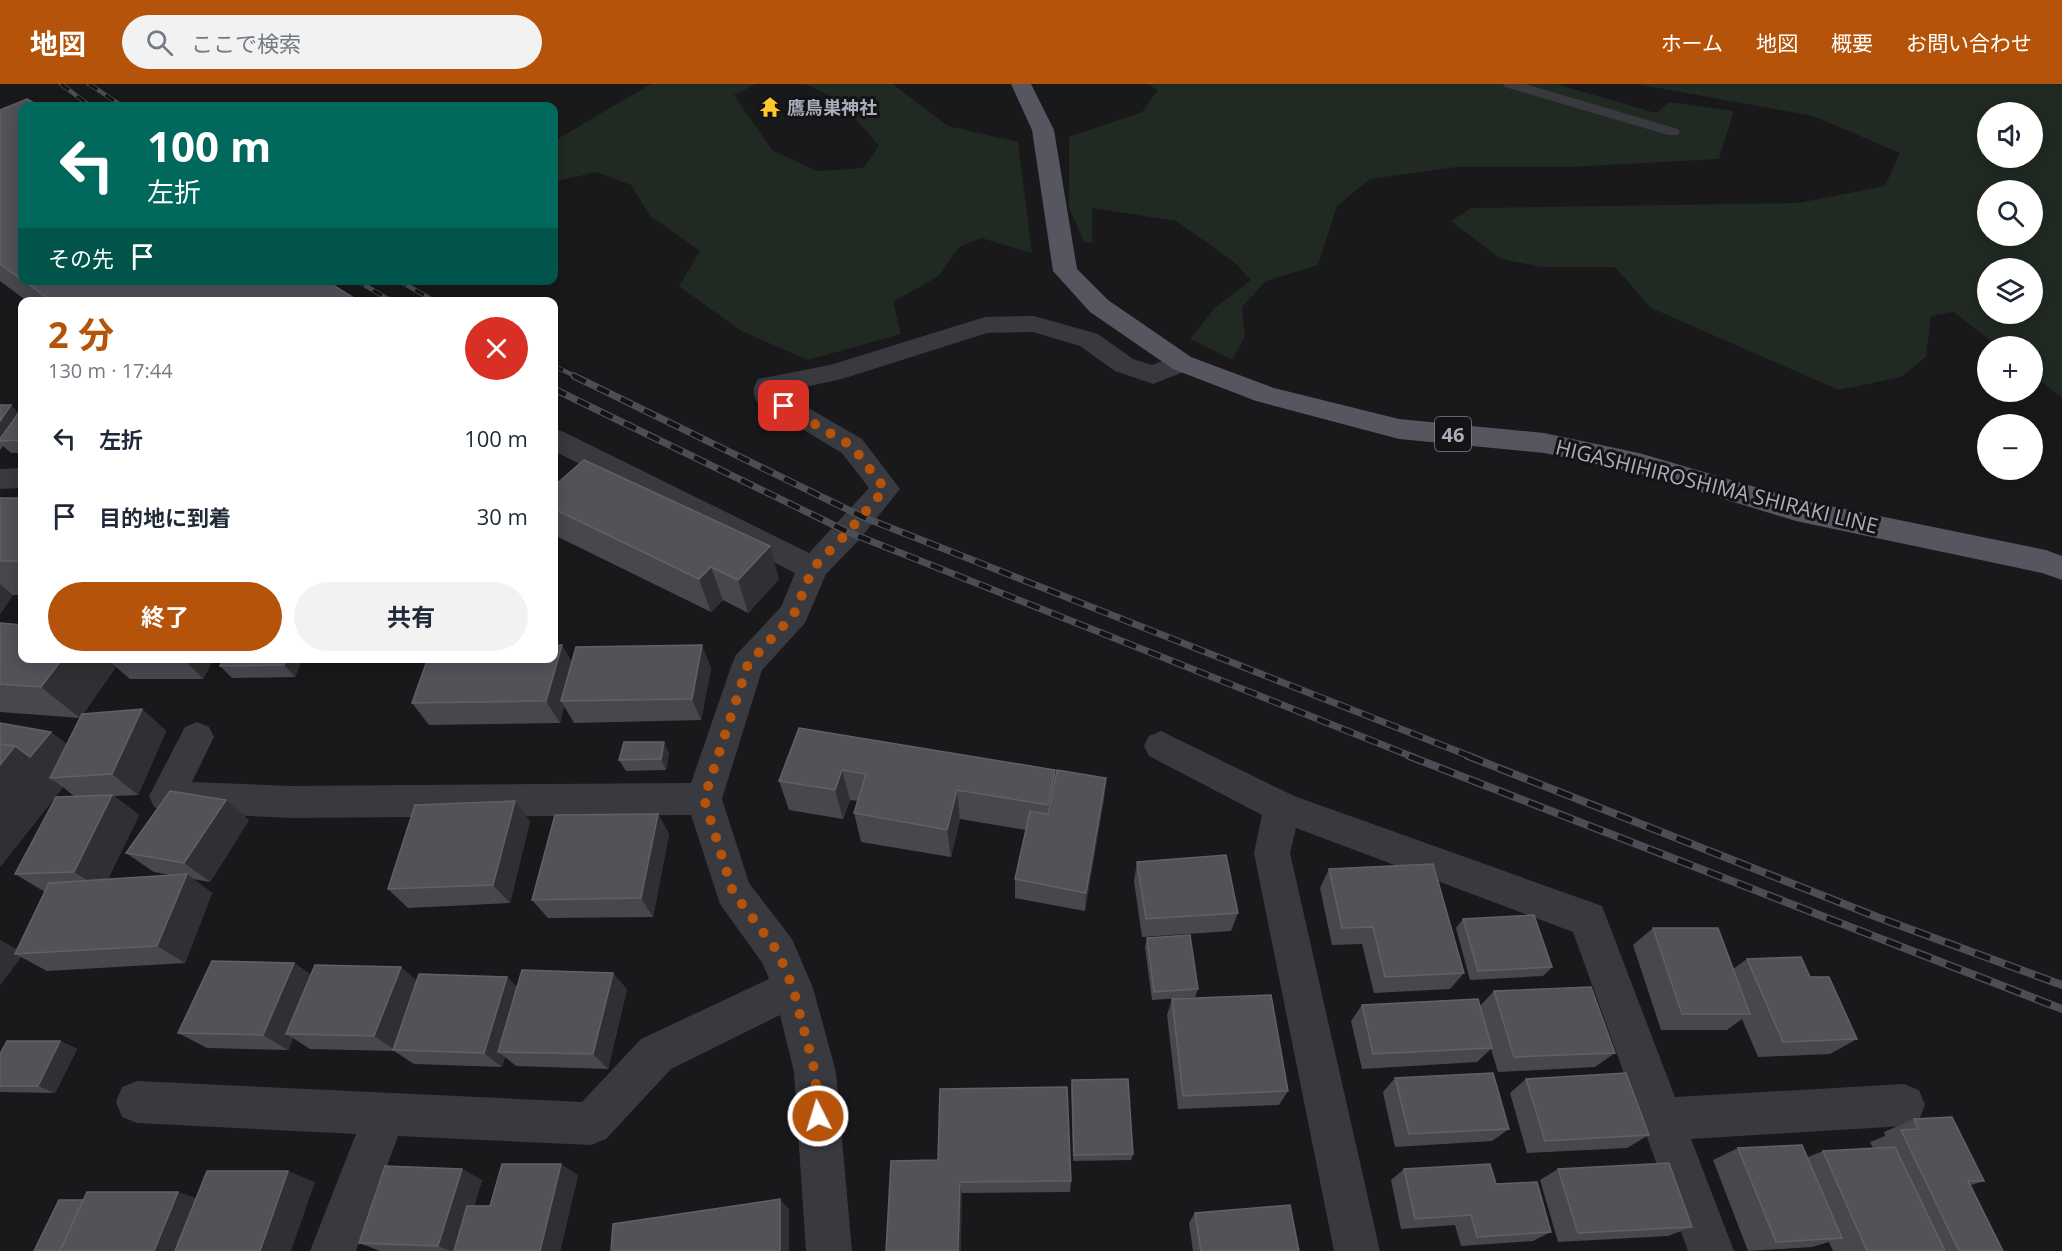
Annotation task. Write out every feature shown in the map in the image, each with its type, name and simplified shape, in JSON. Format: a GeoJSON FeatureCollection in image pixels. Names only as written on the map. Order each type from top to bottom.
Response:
{"type":"FeatureCollection","features":[{"type":"Feature","properties":{"kind":"main road","name":"HIGASHIHIROSHIMA SHIRAKI LINE"},"geometry":{"type":"LineString","coordinates":[[1021,84],[1043,129],[1065,271],[1099,306],[1182,363],[1266,395],[1398,429],[1544,443],[1639,463],[1796,510],[2046,562],[2062,568]]}},
{"type":"Feature","properties":{"kind":"street"},"geometry":{"type":"LineString","coordinates":[[829,1251],[815,1072],[793,988],[778,952],[733,892],[704,799],[748,664],[794,614],[813,568],[885,489],[852,446],[767,396],[768,385],[833,373],[985,325],[1034,324],[1089,340],[1124,365],[1153,375],[1182,363]]}},
{"type":"Feature","properties":{"kind":"street"},"geometry":{"type":"LineString","coordinates":[[558,441],[813,568]]}},
{"type":"Feature","properties":{"kind":"street"},"geometry":{"type":"LineString","coordinates":[[0,479],[18,478]]}},
{"type":"Feature","properties":{"kind":"street"},"geometry":{"type":"LineString","coordinates":[[197,738],[167,796],[290,802],[704,799]]}},
{"type":"Feature","properties":{"kind":"street"},"geometry":{"type":"LineString","coordinates":[[1161,746],[1282,807],[1588,919],[1711,1251]]}},
{"type":"Feature","properties":{"kind":"street"},"geometry":{"type":"LineString","coordinates":[[1282,807],[1272,853],[1357,1251]]}},
{"type":"Feature","properties":{"kind":"street"},"geometry":{"type":"LineString","coordinates":[[137,1102],[591,1124],[656,1054],[793,988]]}},
{"type":"Feature","properties":{"kind":"street"},"geometry":{"type":"LineString","coordinates":[[1662,1119],[1904,1105]]}},
{"type":"Feature","properties":{"kind":"street"},"geometry":{"type":"LineString","coordinates":[[333,1251],[385,1114]]}},
{"type":"Feature","properties":{"kind":"lane"},"geometry":{"type":"LineString","coordinates":[[1510,84],[1673,132]]}},
{"type":"Feature","properties":{"kind":"shaded area"},"geometry":{"type":"Polygon","coordinates":[[[651,84],[756,84],[734,95],[772,150],[817,171],[863,168],[879,146],[854,117],[833,99],[822,91],[799,84],[893,84],[948,126],[1018,142],[1032,253],[981,238],[959,247],[939,276],[893,302],[901,334],[808,360],[741,331],[679,286],[700,251],[650,216],[631,185],[596,172],[558,181],[558,139],[651,84]]]}},
{"type":"Feature","properties":{"kind":"shaded area"},"geometry":{"type":"Polygon","coordinates":[[[1148,84],[1556,84],[1656,113],[1669,102],[1734,111],[1719,159],[1570,167],[1457,167],[1370,179],[1337,206],[1318,265],[1266,281],[1242,307],[1245,336],[1232,360],[1190,339],[1215,308],[1251,280],[1233,261],[1176,221],[1092,208],[1092,243],[1084,242],[1069,207],[1069,137],[1142,112],[1158,90],[1148,84]]]}},
{"type":"Feature","properties":{"kind":"shaded area"},"geometry":{"type":"Polygon","coordinates":[[[1636,84],[2062,84],[2062,398],[2043,383],[2043,336],[1984,336],[1954,312],[1931,316],[1926,357],[1901,377],[1839,390],[1651,308],[1615,267],[1542,267],[1501,259],[1451,221],[1471,208],[1798,203],[1885,186],[1900,153],[1813,116],[1636,84]]]}},
{"type":"Feature","properties":{"kind":"building"},"geometry":{"type":"Polygon","coordinates":[[[18,103],[18,277],[0,264],[0,110],[18,103]]]}},
{"type":"Feature","properties":{"kind":"building"},"geometry":{"type":"Polygon","coordinates":[[[30,285],[333,285],[352,297],[45,297],[30,285]]]}},
{"type":"Feature","properties":{"kind":"building"},"geometry":{"type":"Polygon","coordinates":[[[0,405],[11,405],[0,421],[0,405]]]}},
{"type":"Feature","properties":{"kind":"building"},"geometry":{"type":"Polygon","coordinates":[[[18,414],[18,440],[0,441],[18,414]]]}},
{"type":"Feature","properties":{"kind":"building"},"geometry":{"type":"Polygon","coordinates":[[[584,460],[770,546],[738,580],[711,567],[699,579],[558,511],[558,483],[584,460]]]}},
{"type":"Feature","properties":{"kind":"building"},"geometry":{"type":"Polygon","coordinates":[[[0,498],[18,498],[18,561],[0,561],[0,498]]]}},
{"type":"Feature","properties":{"kind":"building"},"geometry":{"type":"Polygon","coordinates":[[[0,623],[18,625],[18,663],[59,663],[41,687],[0,684],[0,623]]]}},
{"type":"Feature","properties":{"kind":"building"},"geometry":{"type":"Polygon","coordinates":[[[562,645],[558,659],[558,646],[562,645]]]}},
{"type":"Feature","properties":{"kind":"building"},"geometry":{"type":"Polygon","coordinates":[[[702,645],[692,699],[561,701],[576,647],[702,645]]]}},
{"type":"Feature","properties":{"kind":"building"},"geometry":{"type":"Polygon","coordinates":[[[222,663],[285,663],[284,665],[220,666],[222,663]]]}},
{"type":"Feature","properties":{"kind":"building"},"geometry":{"type":"Polygon","coordinates":[[[426,663],[557,663],[546,701],[412,703],[426,663]]]}},
{"type":"Feature","properties":{"kind":"building"},"geometry":{"type":"Polygon","coordinates":[[[142,709],[112,774],[50,778],[82,714],[142,709]]]}},
{"type":"Feature","properties":{"kind":"building"},"geometry":{"type":"Polygon","coordinates":[[[0,723],[51,732],[30,757],[15,746],[0,744],[0,723]]]}},
{"type":"Feature","properties":{"kind":"building"},"geometry":{"type":"Polygon","coordinates":[[[799,728],[1055,770],[1048,805],[957,790],[947,830],[854,813],[866,774],[842,770],[835,790],[779,781],[799,728]]]}},
{"type":"Feature","properties":{"kind":"building"},"geometry":{"type":"Polygon","coordinates":[[[624,742],[664,742],[661,759],[619,760],[624,742]]]}},
{"type":"Feature","properties":{"kind":"building"},"geometry":{"type":"Polygon","coordinates":[[[0,744],[15,746],[0,765],[0,744]]]}},
{"type":"Feature","properties":{"kind":"building"},"geometry":{"type":"Polygon","coordinates":[[[1057,770],[1106,778],[1086,893],[1015,879],[1030,811],[1048,814],[1057,770]]]}},
{"type":"Feature","properties":{"kind":"building"},"geometry":{"type":"Polygon","coordinates":[[[170,791],[226,800],[184,863],[126,853],[170,791]]]}},
{"type":"Feature","properties":{"kind":"building"},"geometry":{"type":"Polygon","coordinates":[[[112,795],[74,872],[15,874],[56,797],[112,795]]]}},
{"type":"Feature","properties":{"kind":"building"},"geometry":{"type":"Polygon","coordinates":[[[515,801],[493,885],[388,889],[415,805],[515,801]]]}},
{"type":"Feature","properties":{"kind":"building"},"geometry":{"type":"Polygon","coordinates":[[[658,814],[641,898],[532,900],[555,815],[658,814]]]}},
{"type":"Feature","properties":{"kind":"building"},"geometry":{"type":"Polygon","coordinates":[[[1226,855],[1238,913],[1146,919],[1137,862],[1226,855]]]}},
{"type":"Feature","properties":{"kind":"building"},"geometry":{"type":"Polygon","coordinates":[[[1433,864],[1464,973],[1385,977],[1373,927],[1342,928],[1329,869],[1433,864]]]}},
{"type":"Feature","properties":{"kind":"building"},"geometry":{"type":"Polygon","coordinates":[[[187,874],[157,946],[15,954],[49,883],[187,874]]]}},
{"type":"Feature","properties":{"kind":"building"},"geometry":{"type":"Polygon","coordinates":[[[1534,915],[1552,967],[1478,971],[1463,919],[1534,915]]]}},
{"type":"Feature","properties":{"kind":"building"},"geometry":{"type":"Polygon","coordinates":[[[1653,928],[1718,928],[1750,1014],[1682,1014],[1653,928]]]}},
{"type":"Feature","properties":{"kind":"building"},"geometry":{"type":"Polygon","coordinates":[[[1190,935],[1198,989],[1154,992],[1147,938],[1190,935]]]}},
{"type":"Feature","properties":{"kind":"building"},"geometry":{"type":"Polygon","coordinates":[[[1801,957],[1810,977],[1829,977],[1857,1039],[1783,1042],[1747,959],[1801,957]]]}},
{"type":"Feature","properties":{"kind":"building"},"geometry":{"type":"Polygon","coordinates":[[[212,961],[294,963],[263,1035],[178,1033],[212,961]]]}},
{"type":"Feature","properties":{"kind":"building"},"geometry":{"type":"Polygon","coordinates":[[[315,965],[401,967],[374,1036],[286,1034],[315,965]]]}},
{"type":"Feature","properties":{"kind":"building"},"geometry":{"type":"Polygon","coordinates":[[[522,970],[613,973],[593,1054],[498,1052],[522,970]]]}},
{"type":"Feature","properties":{"kind":"building"},"geometry":{"type":"Polygon","coordinates":[[[419,974],[507,977],[484,1053],[393,1050],[419,974]]]}},
{"type":"Feature","properties":{"kind":"building"},"geometry":{"type":"Polygon","coordinates":[[[1591,987],[1615,1053],[1514,1057],[1494,991],[1591,987]]]}},
{"type":"Feature","properties":{"kind":"building"},"geometry":{"type":"Polygon","coordinates":[[[1271,995],[1288,1091],[1183,1096],[1172,999],[1271,995]]]}},
{"type":"Feature","properties":{"kind":"building"},"geometry":{"type":"Polygon","coordinates":[[[1478,999],[1492,1048],[1373,1054],[1362,1005],[1478,999]]]}},
{"type":"Feature","properties":{"kind":"building"},"geometry":{"type":"Polygon","coordinates":[[[7,1041],[60,1041],[38,1086],[0,1086],[0,1054],[7,1041]]]}},
{"type":"Feature","properties":{"kind":"building"},"geometry":{"type":"Polygon","coordinates":[[[1493,1073],[1509,1129],[1409,1134],[1395,1078],[1493,1073]]]}},
{"type":"Feature","properties":{"kind":"building"},"geometry":{"type":"Polygon","coordinates":[[[1626,1073],[1649,1135],[1545,1141],[1526,1079],[1626,1073]]]}},
{"type":"Feature","properties":{"kind":"building"},"geometry":{"type":"Polygon","coordinates":[[[1128,1079],[1133,1154],[1074,1155],[1072,1080],[1128,1079]]]}},
{"type":"Feature","properties":{"kind":"building"},"geometry":{"type":"Polygon","coordinates":[[[1067,1087],[1071,1181],[960,1182],[958,1251],[886,1251],[891,1161],[938,1160],[940,1089],[1067,1087]]]}},
{"type":"Feature","properties":{"kind":"building"},"geometry":{"type":"Polygon","coordinates":[[[1952,1117],[1984,1181],[1968,1181],[2003,1251],[1959,1251],[1901,1130],[1918,1129],[1914,1119],[1952,1117]]]}},
{"type":"Feature","properties":{"kind":"building"},"geometry":{"type":"Polygon","coordinates":[[[1802,1145],[1842,1238],[1776,1242],[1738,1148],[1802,1145]]]}},
{"type":"Feature","properties":{"kind":"building"},"geometry":{"type":"Polygon","coordinates":[[[1895,1147],[1945,1251],[1867,1251],[1823,1151],[1895,1147]]]}},
{"type":"Feature","properties":{"kind":"building"},"geometry":{"type":"Polygon","coordinates":[[[1669,1163],[1692,1227],[1578,1233],[1558,1169],[1669,1163]]]}},
{"type":"Feature","properties":{"kind":"building"},"geometry":{"type":"Polygon","coordinates":[[[502,1164],[561,1164],[540,1251],[454,1251],[467,1206],[490,1206],[502,1164]]]}},
{"type":"Feature","properties":{"kind":"building"},"geometry":{"type":"Polygon","coordinates":[[[1490,1164],[1496,1184],[1537,1182],[1551,1232],[1477,1237],[1471,1215],[1415,1219],[1404,1169],[1490,1164]]]}},
{"type":"Feature","properties":{"kind":"building"},"geometry":{"type":"Polygon","coordinates":[[[385,1166],[462,1169],[438,1246],[359,1243],[385,1166]]]}},
{"type":"Feature","properties":{"kind":"building"},"geometry":{"type":"Polygon","coordinates":[[[207,1171],[288,1171],[260,1251],[175,1251],[207,1171]]]}},
{"type":"Feature","properties":{"kind":"building"},"geometry":{"type":"Polygon","coordinates":[[[87,1192],[178,1192],[154,1251],[60,1251],[87,1192]]]}},
{"type":"Feature","properties":{"kind":"building"},"geometry":{"type":"Polygon","coordinates":[[[780,1199],[780,1251],[611,1251],[613,1224],[780,1199]]]}},
{"type":"Feature","properties":{"kind":"building"},"geometry":{"type":"Polygon","coordinates":[[[59,1200],[83,1200],[60,1251],[34,1251],[59,1200]]]}},
{"type":"Feature","properties":{"kind":"building"},"geometry":{"type":"Polygon","coordinates":[[[1290,1205],[1299,1251],[1201,1251],[1195,1213],[1290,1205]]]}},
{"type":"Feature","properties":{"kind":"railway"},"geometry":{"type":"LineString","coordinates":[[61,84],[85,102]]}},
{"type":"Feature","properties":{"kind":"railway"},"geometry":{"type":"LineString","coordinates":[[89,84],[116,102]]}},
{"type":"Feature","properties":{"kind":"railway"},"geometry":{"type":"LineString","coordinates":[[364,285],[385,297]]}},
{"type":"Feature","properties":{"kind":"railway"},"geometry":{"type":"LineString","coordinates":[[407,285],[427,297]]}},
{"type":"Feature","properties":{"kind":"railway"},"geometry":{"type":"LineString","coordinates":[[558,368],[577,377]]}},
{"type":"Feature","properties":{"kind":"railway"},"geometry":{"type":"LineString","coordinates":[[574,376],[863,517],[1472,757]]}},
{"type":"Feature","properties":{"kind":"railway"},"geometry":{"type":"LineString","coordinates":[[558,391],[848,532],[1413,757]]}},
{"type":"Feature","properties":{"kind":"railway"},"geometry":{"type":"LineString","coordinates":[[1409,756],[2062,1009]]}},
{"type":"Feature","properties":{"kind":"railway"},"geometry":{"type":"LineString","coordinates":[[1468,756],[1877,917],[2062,985]]}},
{"type":"Feature","properties":{"kind":"place","name":"鷹鳥巣神社"},"geometry":{"type":"Point","coordinates":[770,107]}},
{"type":"Feature","properties":{"kind":"route"},"geometry":{"type":"LineString","coordinates":[[784,406],[852,446],[885,489],[862,517],[813,568],[794,614],[748,664],[704,799],[733,892],[778,952],[793,988],[815,1072],[818,1116]]}}]}
